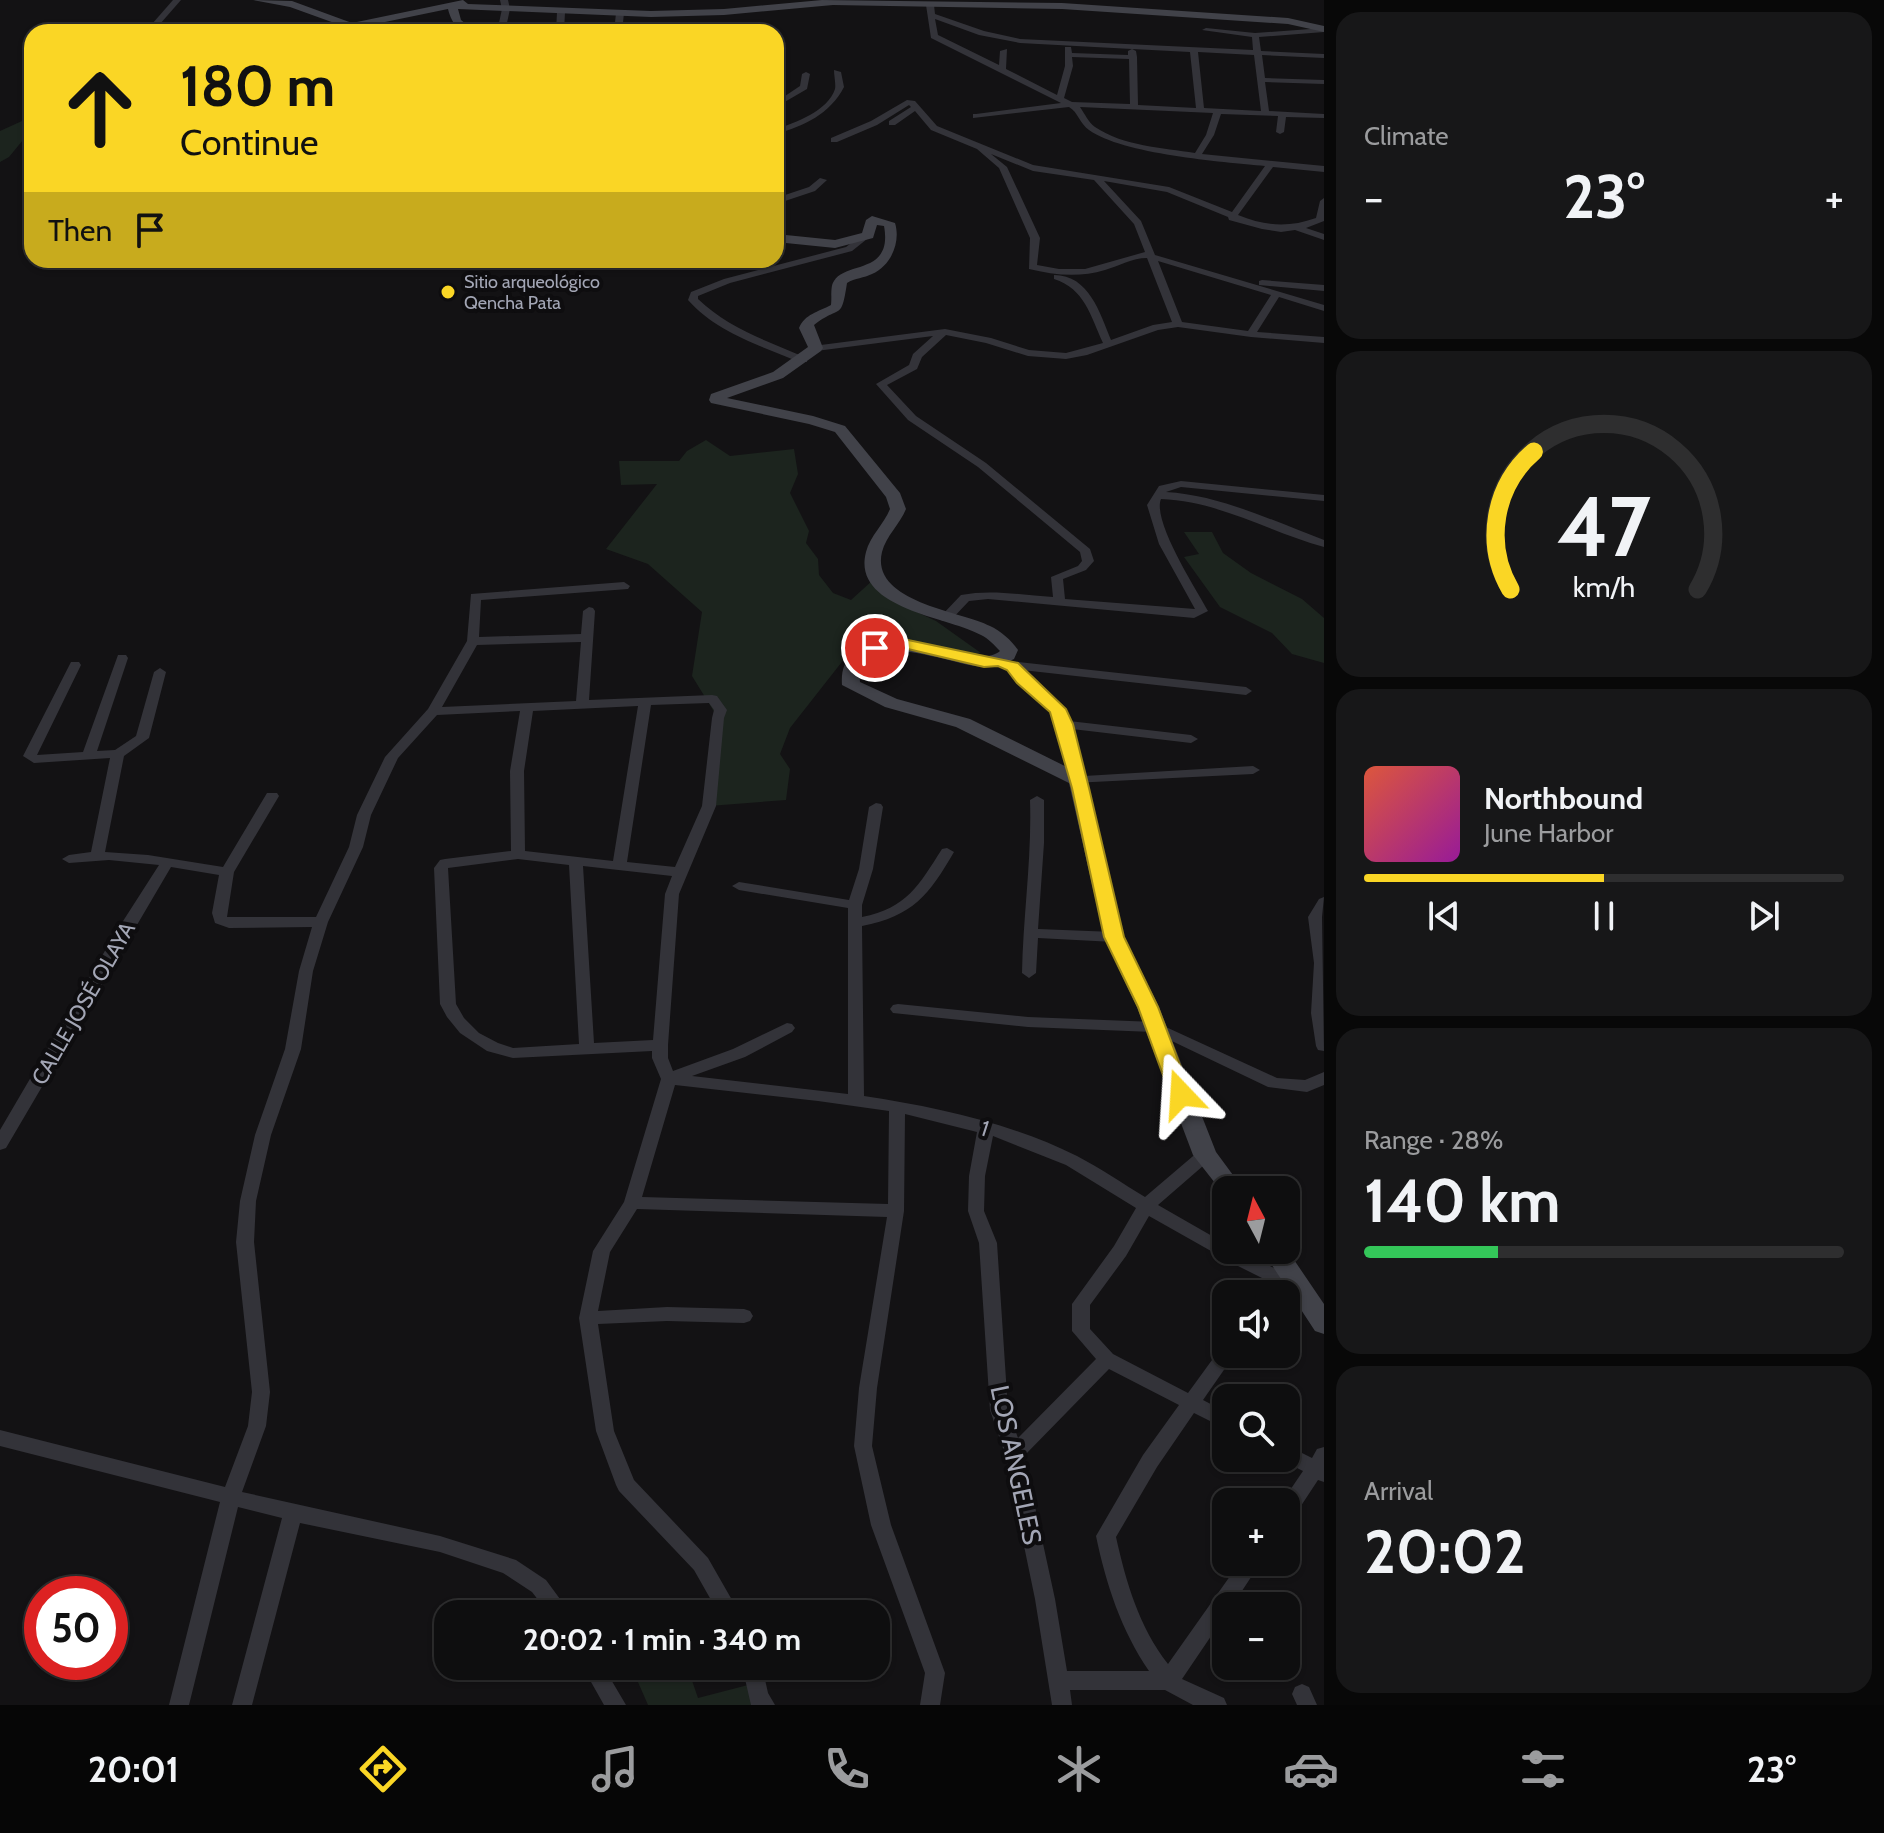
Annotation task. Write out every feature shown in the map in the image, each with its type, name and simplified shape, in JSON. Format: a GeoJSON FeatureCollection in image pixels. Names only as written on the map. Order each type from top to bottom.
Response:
{"type":"FeatureCollection","features":[{"type":"Feature","properties":{"kind":"main road"},"geometry":{"type":"LineString","coordinates":[[258,0],[292,4],[346,24]]}},
{"type":"Feature","properties":{"kind":"main road"},"geometry":{"type":"LineString","coordinates":[[361,24],[471,0]]}},
{"type":"Feature","properties":{"kind":"main road"},"geometry":{"type":"LineString","coordinates":[[452,6],[505,4],[561,12],[692,14],[833,2],[931,10],[1116,5],[1288,21],[1324,30]]}},
{"type":"Feature","properties":{"kind":"main road"},"geometry":{"type":"LineString","coordinates":[[452,6],[456,21],[460,24]]}},
{"type":"Feature","properties":{"kind":"main road"},"geometry":{"type":"LineString","coordinates":[[784,239],[833,244],[862,239],[868,235],[872,220],[884,220],[892,227],[889,247],[873,268],[843,278],[839,283],[842,298],[839,305],[808,323],[806,328],[816,348],[803,360],[760,383],[727,391],[716,400],[824,423],[845,433],[894,496],[898,509],[876,544],[872,563],[885,589],[946,618],[985,629],[1009,650],[1006,664],[908,645],[889,645],[860,655],[848,673],[851,685],[877,699],[963,723],[1079,784],[1114,937],[1155,1027],[1205,1155],[1221,1176]]}},
{"type":"Feature","properties":{"kind":"main road"},"geometry":{"type":"LineString","coordinates":[[1274,1264],[1321,1314]]}},
{"type":"Feature","properties":{"kind":"street"},"geometry":{"type":"LineString","coordinates":[[156,24],[177,0]]}},
{"type":"Feature","properties":{"kind":"street"},"geometry":{"type":"LineString","coordinates":[[502,24],[505,4]]}},
{"type":"Feature","properties":{"kind":"street"},"geometry":{"type":"LineString","coordinates":[[1324,56],[1002,38],[931,10],[934,36],[1076,107],[1092,129],[1114,138],[1133,145],[1324,169]]}},
{"type":"Feature","properties":{"kind":"street"},"geometry":{"type":"LineString","coordinates":[[560,24],[561,12]]}},
{"type":"Feature","properties":{"kind":"street"},"geometry":{"type":"LineString","coordinates":[[619,24],[620,13]]}},
{"type":"Feature","properties":{"kind":"street"},"geometry":{"type":"LineString","coordinates":[[1206,30],[1255,35],[1324,30]]}},
{"type":"Feature","properties":{"kind":"street"},"geometry":{"type":"LineString","coordinates":[[1255,35],[1266,115]]}},
{"type":"Feature","properties":{"kind":"street"},"geometry":{"type":"LineString","coordinates":[[1060,99],[1069,43]]}},
{"type":"Feature","properties":{"kind":"street"},"geometry":{"type":"LineString","coordinates":[[1131,47],[1134,106]]}},
{"type":"Feature","properties":{"kind":"street"},"geometry":{"type":"LineString","coordinates":[[1194,50],[1200,110]]}},
{"type":"Feature","properties":{"kind":"street"},"geometry":{"type":"LineString","coordinates":[[1002,70],[1004,51]]}},
{"type":"Feature","properties":{"kind":"street"},"geometry":{"type":"LineString","coordinates":[[1068,55],[1133,57]]}},
{"type":"Feature","properties":{"kind":"street"},"geometry":{"type":"LineString","coordinates":[[784,129],[812,118],[831,102],[840,87],[837,72]]}},
{"type":"Feature","properties":{"kind":"street"},"geometry":{"type":"LineString","coordinates":[[784,100],[804,87],[806,74]]}},
{"type":"Feature","properties":{"kind":"street"},"geometry":{"type":"LineString","coordinates":[[1263,80],[1324,82]]}},
{"type":"Feature","properties":{"kind":"street"},"geometry":{"type":"LineString","coordinates":[[834,140],[874,123],[904,102],[912,103],[934,128],[1036,169],[1181,194],[1256,226],[1299,229],[1324,237]]}},
{"type":"Feature","properties":{"kind":"street"},"geometry":{"type":"LineString","coordinates":[[976,116],[1070,104],[1324,116]]}},
{"type":"Feature","properties":{"kind":"street"},"geometry":{"type":"LineString","coordinates":[[892,123],[915,108]]}},
{"type":"Feature","properties":{"kind":"street"},"geometry":{"type":"LineString","coordinates":[[1198,154],[1210,135],[1217,112]]}},
{"type":"Feature","properties":{"kind":"street"},"geometry":{"type":"LineString","coordinates":[[1280,132],[1282,115]]}},
{"type":"Feature","properties":{"kind":"street"},"geometry":{"type":"LineString","coordinates":[[982,148],[981,152],[1003,167],[1035,238],[1033,271],[1076,283],[1087,295],[1107,342]]}},
{"type":"Feature","properties":{"kind":"street"},"geometry":{"type":"LineString","coordinates":[[1232,218],[1271,163]]}},
{"type":"Feature","properties":{"kind":"street"},"geometry":{"type":"LineString","coordinates":[[784,198],[812,189],[823,180]]}},
{"type":"Feature","properties":{"kind":"street"},"geometry":{"type":"LineString","coordinates":[[1098,180],[1138,223],[1178,324]]}},
{"type":"Feature","properties":{"kind":"street"},"geometry":{"type":"LineString","coordinates":[[1299,229],[1320,220],[1324,201]]}},
{"type":"Feature","properties":{"kind":"street"},"geometry":{"type":"LineString","coordinates":[[784,266],[849,249],[862,239]]}},
{"type":"Feature","properties":{"kind":"street"},"geometry":{"type":"LineString","coordinates":[[1032,267],[1079,272],[1135,256],[1154,257],[1324,308]]}},
{"type":"Feature","properties":{"kind":"street"},"geometry":{"type":"LineString","coordinates":[[1172,263],[1277,285],[1324,288]]}},
{"type":"Feature","properties":{"kind":"street"},"geometry":{"type":"LineString","coordinates":[[777,268],[727,281],[694,294],[693,300],[699,308],[721,322],[803,360]]}},
{"type":"Feature","properties":{"kind":"street"},"geometry":{"type":"LineString","coordinates":[[1251,334],[1276,294]]}},
{"type":"Feature","properties":{"kind":"street"},"geometry":{"type":"LineString","coordinates":[[816,348],[945,332],[1048,356],[1083,353],[1156,327],[1178,324],[1324,340]]}},
{"type":"Feature","properties":{"kind":"street"},"geometry":{"type":"LineString","coordinates":[[945,332],[917,356],[913,367],[881,384],[912,418],[982,465],[1086,551],[1088,561],[1082,568],[1057,577],[1059,599]]}},
{"type":"Feature","properties":{"kind":"street"},"geometry":{"type":"LineString","coordinates":[[946,618],[965,598],[988,595],[1059,599],[1194,614],[1202,611],[1180,566],[1165,544],[1153,505],[1163,488],[1181,484],[1324,498]]}},
{"type":"Feature","properties":{"kind":"street"},"geometry":{"type":"LineString","coordinates":[[1157,495],[1174,494],[1212,505],[1324,544]]}},
{"type":"Feature","properties":{"kind":"street"},"geometry":{"type":"LineString","coordinates":[[179,1705],[231,1496],[257,1426],[261,1392],[245,1242],[248,1201],[263,1135],[293,1049],[306,971],[321,922],[356,847],[364,815],[392,757],[433,711],[473,641],[475,597],[624,586]]}},
{"type":"Feature","properties":{"kind":"street"},"geometry":{"type":"LineString","coordinates":[[582,704],[589,611]]}},
{"type":"Feature","properties":{"kind":"street"},"geometry":{"type":"LineString","coordinates":[[473,641],[587,638]]}},
{"type":"Feature","properties":{"kind":"street"},"geometry":{"type":"LineString","coordinates":[[89,754],[122,658]]}},
{"type":"Feature","properties":{"kind":"street"},"geometry":{"type":"LineString","coordinates":[[1006,664],[1246,691]]}},
{"type":"Feature","properties":{"kind":"street"},"geometry":{"type":"LineString","coordinates":[[1006,664],[1057,709],[1064,724],[1079,784],[1253,770]]}},
{"type":"Feature","properties":{"kind":"street"},"geometry":{"type":"LineString","coordinates":[[75,665],[30,756],[34,759],[118,754],[142,738],[160,672]]}},
{"type":"Feature","properties":{"kind":"street"},"geometry":{"type":"LineString","coordinates":[[433,711],[712,699],[721,710],[709,806],[672,894],[660,1045],[660,1058],[669,1079],[632,1203],[602,1251],[588,1318],[605,1431],[626,1485],[701,1564],[722,1600]]}},
{"type":"Feature","properties":{"kind":"street"},"geometry":{"type":"LineString","coordinates":[[619,866],[645,701]]}},
{"type":"Feature","properties":{"kind":"street"},"geometry":{"type":"LineString","coordinates":[[518,855],[518,751],[527,706]]}},
{"type":"Feature","properties":{"kind":"street"},"geometry":{"type":"LineString","coordinates":[[1064,724],[1191,739]]}},
{"type":"Feature","properties":{"kind":"street"},"geometry":{"type":"LineString","coordinates":[[97,855],[118,754]]}},
{"type":"Feature","properties":{"kind":"street"},"geometry":{"type":"LineString","coordinates":[[272,796],[227,872],[220,920],[229,923],[321,922]]}},
{"type":"Feature","properties":{"kind":"street"},"geometry":{"type":"LineString","coordinates":[[1029,973],[1029,933],[1039,826],[1037,800]]}},
{"type":"Feature","properties":{"kind":"street"},"geometry":{"type":"LineString","coordinates":[[856,1101],[855,905],[866,869],[876,807]]}},
{"type":"Feature","properties":{"kind":"street"},"geometry":{"type":"LineString","coordinates":[[855,923],[882,919],[908,907],[925,890],[947,852]]}},
{"type":"Feature","properties":{"kind":"street"},"geometry":{"type":"LineString","coordinates":[[69,859],[97,855],[227,872]]}},
{"type":"Feature","properties":{"kind":"street"},"geometry":{"type":"LineString","coordinates":[[660,1045],[513,1053],[494,1050],[453,1020],[448,1004],[441,868],[452,861],[518,855],[680,872]]}},
{"type":"Feature","properties":{"kind":"street"},"geometry":{"type":"LineString","coordinates":[[576,861],[587,1048]]}},
{"type":"Feature","properties":{"kind":"street","name":"CALLE JOSÉ OLAYA"},"geometry":{"type":"LineString","coordinates":[[0,1144],[68,1032],[118,937],[167,863]]}},
{"type":"Feature","properties":{"kind":"street"},"geometry":{"type":"LineString","coordinates":[[739,886],[855,905]]}},
{"type":"Feature","properties":{"kind":"street"},"geometry":{"type":"LineString","coordinates":[[1324,902],[1315,917],[1321,963],[1319,1013],[1324,1046]]}},
{"type":"Feature","properties":{"kind":"street"},"geometry":{"type":"LineString","coordinates":[[1029,933],[1114,937]]}},
{"type":"Feature","properties":{"kind":"street"},"geometry":{"type":"LineString","coordinates":[[898,1009],[1028,1022],[1155,1027],[1274,1083],[1307,1086],[1324,1078]]}},
{"type":"Feature","properties":{"kind":"street"},"geometry":{"type":"LineString","coordinates":[[669,1079],[739,1053],[787,1028]]}},
{"type":"Feature","properties":{"kind":"street","name":"1"},"geometry":{"type":"LineString","coordinates":[[669,1079],[856,1101],[948,1117],[1012,1136],[1084,1167],[1146,1206],[1212,1235]]}},
{"type":"Feature","properties":{"kind":"street"},"geometry":{"type":"LineString","coordinates":[[897,1107],[896,1211],[870,1373],[863,1446],[881,1525],[935,1673],[930,1705]]}},
{"type":"Feature","properties":{"kind":"street","name":"LOS ANGELES"},"geometry":{"type":"LineString","coordinates":[[986,1129],[977,1176],[976,1211],[988,1243],[999,1410],[1014,1454],[1045,1599],[1062,1705]]}},
{"type":"Feature","properties":{"kind":"street"},"geometry":{"type":"LineString","coordinates":[[1205,1155],[1146,1206],[1120,1251],[1081,1304],[1081,1331],[1107,1359],[1212,1413]]}},
{"type":"Feature","properties":{"kind":"street"},"geometry":{"type":"LineString","coordinates":[[632,1203],[896,1211]]}},
{"type":"Feature","properties":{"kind":"street"},"geometry":{"type":"LineString","coordinates":[[588,1318],[667,1314],[744,1316]]}},
{"type":"Feature","properties":{"kind":"street"},"geometry":{"type":"LineString","coordinates":[[1014,1454],[1107,1359]]}},
{"type":"Feature","properties":{"kind":"street"},"geometry":{"type":"LineString","coordinates":[[1168,1681],[1129,1619],[1115,1580],[1106,1536],[1190,1401],[1215,1368]]}},
{"type":"Feature","properties":{"kind":"street"},"geometry":{"type":"LineString","coordinates":[[0,1438],[293,1513],[440,1544],[509,1566],[539,1586],[550,1600]]}},
{"type":"Feature","properties":{"kind":"street"},"geometry":{"type":"LineString","coordinates":[[1300,1458],[1321,1466],[1300,1494]]}},
{"type":"Feature","properties":{"kind":"street"},"geometry":{"type":"LineString","coordinates":[[242,1705],[293,1513]]}},
{"type":"Feature","properties":{"kind":"street"},"geometry":{"type":"LineString","coordinates":[[1168,1681],[1241,1576]]}},
{"type":"Feature","properties":{"kind":"street"},"geometry":{"type":"LineString","coordinates":[[601,1680],[616,1705]]}},
{"type":"Feature","properties":{"kind":"street"},"geometry":{"type":"LineString","coordinates":[[755,1680],[758,1698],[765,1705]]}},
{"type":"Feature","properties":{"kind":"street"},"geometry":{"type":"LineString","coordinates":[[1058,1680],[1168,1681],[1217,1705]]}},
{"type":"Feature","properties":{"kind":"shaded area"},"geometry":{"type":"Polygon","coordinates":[[[24,121],[24,139],[9,157],[0,162],[0,131],[24,121]]]}},
{"type":"Feature","properties":{"kind":"shaded area"},"geometry":{"type":"Polygon","coordinates":[[[706,440],[730,456],[794,449],[798,474],[790,493],[809,531],[806,543],[818,559],[819,575],[833,593],[851,600],[873,580],[889,599],[936,621],[981,653],[960,653],[896,640],[852,649],[790,728],[780,754],[790,769],[786,800],[709,806],[718,718],[692,676],[702,612],[648,564],[606,549],[657,484],[621,485],[619,461],[679,461],[687,451],[706,440]]]}},
{"type":"Feature","properties":{"kind":"shaded area"},"geometry":{"type":"Polygon","coordinates":[[[1184,532],[1212,532],[1223,553],[1251,573],[1302,599],[1324,618],[1324,663],[1292,654],[1272,633],[1220,607],[1184,557],[1199,554],[1184,532]]]}},
{"type":"Feature","properties":{"kind":"shaded area"},"geometry":{"type":"Polygon","coordinates":[[[637,1680],[692,1680],[698,1698],[748,1685],[754,1705],[648,1705],[637,1680]]]}},
{"type":"Feature","properties":{"kind":"place","name":"Sitio arqueológico Qencha Pata"},"geometry":{"type":"Point","coordinates":[448,292]}},
{"type":"Feature","properties":{"kind":"route"},"geometry":{"type":"LineString","coordinates":[[875,648],[908,645],[1012,666],[1023,680],[1057,709],[1064,724],[1080,788],[1114,937],[1148,1007],[1181,1094]]}}]}
